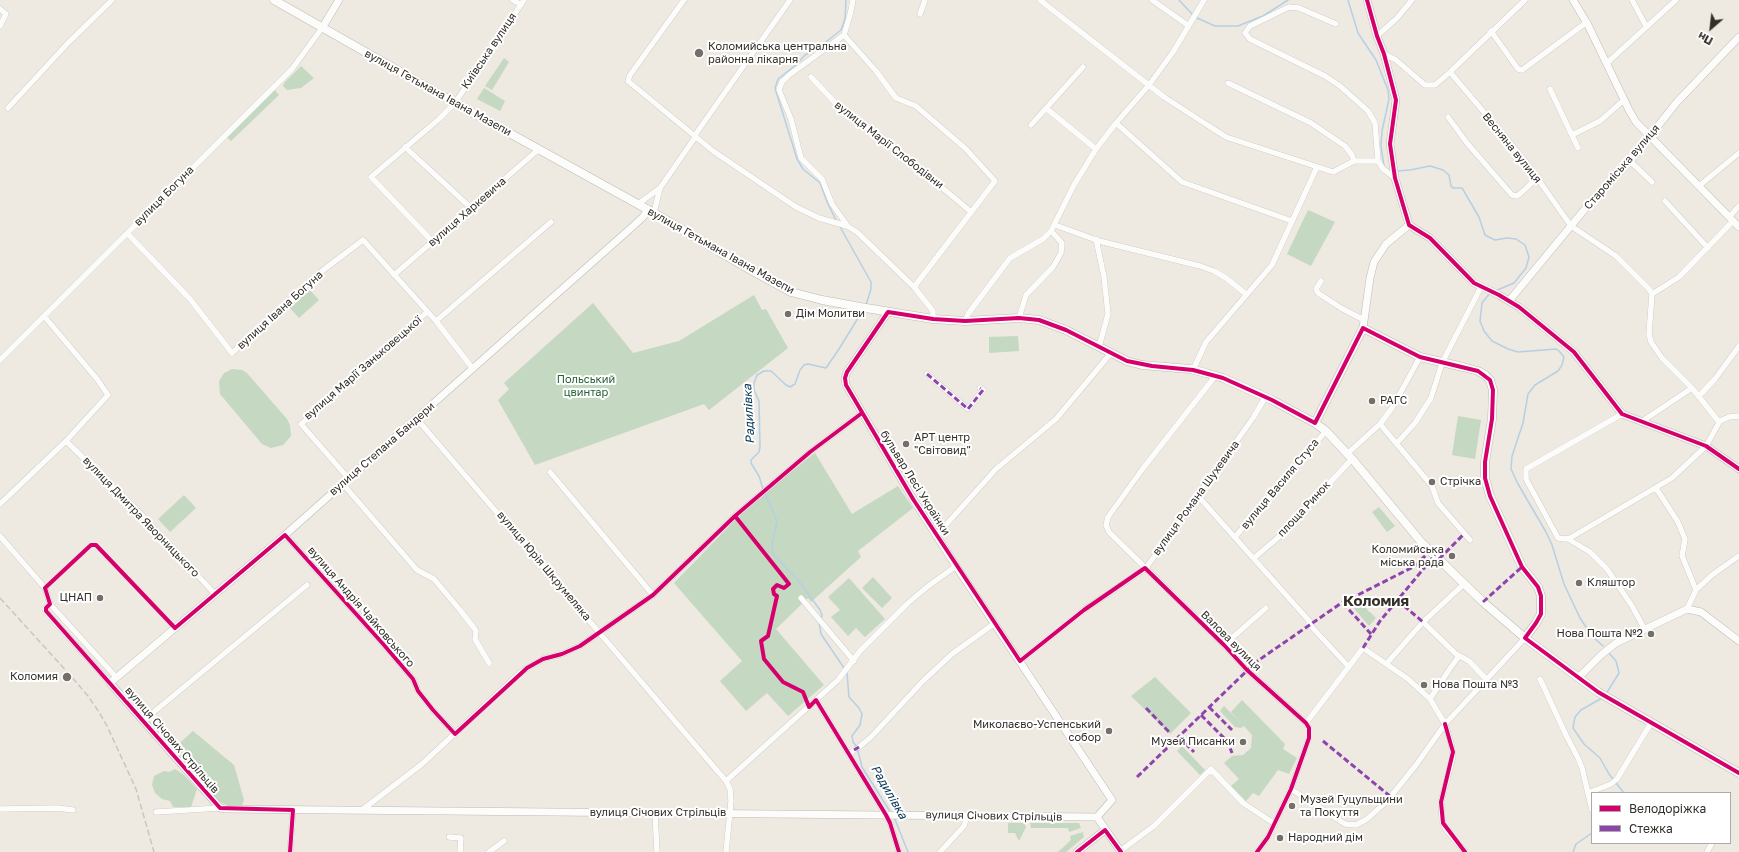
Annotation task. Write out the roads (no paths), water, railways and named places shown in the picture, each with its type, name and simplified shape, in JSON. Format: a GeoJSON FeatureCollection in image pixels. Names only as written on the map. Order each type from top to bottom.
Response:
{"type":"FeatureCollection","features":[{"type":"Feature","properties":{"kind":"main road","name":"вулиця Гетьмана Івана Мазепи"},"geometry":{"type":"LineString","coordinates":[[274,0],[455,103],[651,211],[791,292],[864,308],[933,319],[965,321],[1019,318],[1036,319],[1051,323],[1128,361],[1142,365],[1193,370],[1216,375],[1266,396],[1315,423],[1326,431],[1349,456],[1418,539],[1464,584],[1525,638],[1610,700],[1739,773]]}},
{"type":"Feature","properties":{"kind":"main road"},"geometry":{"type":"LineString","coordinates":[[1315,423],[1364,324],[1420,357],[1478,371],[1490,380],[1493,390],[1493,403],[1485,462],[1485,478],[1490,496],[1522,567],[1538,587],[1542,602],[1541,614],[1536,624],[1525,638]]}},
{"type":"Feature","properties":{"kind":"street"},"geometry":{"type":"LineString","coordinates":[[8,108],[66,44],[112,0]]}},
{"type":"Feature","properties":{"kind":"street"},"geometry":{"type":"LineString","coordinates":[[322,28],[339,0]]}},
{"type":"Feature","properties":{"kind":"street"},"geometry":{"type":"LineString","coordinates":[[513,0],[522,2]]}},
{"type":"Feature","properties":{"kind":"street"},"geometry":{"type":"LineString","coordinates":[[684,0],[627,79],[630,83],[729,162],[796,207],[811,215],[847,226],[861,236],[914,287],[933,311],[933,319]]}},
{"type":"Feature","properties":{"kind":"street"},"geometry":{"type":"LineString","coordinates":[[651,211],[660,188],[695,135],[790,0]]}},
{"type":"Feature","properties":{"kind":"street"},"geometry":{"type":"LineString","coordinates":[[847,226],[832,204],[822,179],[801,158],[791,119],[779,90],[784,79],[844,35],[853,0]]}},
{"type":"Feature","properties":{"kind":"street"},"geometry":{"type":"LineString","coordinates":[[920,14],[925,0]]}},
{"type":"Feature","properties":{"kind":"street"},"geometry":{"type":"LineString","coordinates":[[1040,0],[1167,100],[1229,138],[1333,172],[1354,162],[1378,161]]}},
{"type":"Feature","properties":{"kind":"street"},"geometry":{"type":"LineString","coordinates":[[1152,0],[1189,26]]}},
{"type":"Feature","properties":{"kind":"street"},"geometry":{"type":"LineString","coordinates":[[965,321],[968,314],[1010,258],[1043,239],[1051,231],[1074,185],[1096,149],[1149,85],[1173,52],[1204,0]]}},
{"type":"Feature","properties":{"kind":"street"},"geometry":{"type":"LineString","coordinates":[[1367,0],[1377,36],[1384,54],[1396,103],[1389,138],[1395,178],[1409,225],[1430,238],[1474,283],[1509,301],[1574,352],[1622,414],[1706,446],[1738,467]]}},
{"type":"Feature","properties":{"kind":"street"},"geometry":{"type":"LineString","coordinates":[[1377,36],[1397,18],[1412,0]]}},
{"type":"Feature","properties":{"kind":"street"},"geometry":{"type":"LineString","coordinates":[[1384,54],[1396,60],[1427,86],[1435,85],[1525,0]]}},
{"type":"Feature","properties":{"kind":"street"},"geometry":{"type":"LineString","coordinates":[[1573,0],[1586,22],[1636,122],[1739,227]]}},
{"type":"Feature","properties":{"kind":"street"},"geometry":{"type":"LineString","coordinates":[[1632,0],[1646,26]]}},
{"type":"Feature","properties":{"kind":"street"},"geometry":{"type":"LineString","coordinates":[[1607,63],[1676,0]]}},
{"type":"Feature","properties":{"kind":"street","name":"Київська вулиця"},"geometry":{"type":"LineString","coordinates":[[433,242],[371,176],[440,119],[455,103],[522,2]]}},
{"type":"Feature","properties":{"kind":"street"},"geometry":{"type":"LineString","coordinates":[[1336,24],[1300,8],[1289,7],[1250,26],[1245,33],[1250,39],[1325,76],[1340,86],[1368,111],[1375,123],[1378,161],[1383,170],[1395,178]]}},
{"type":"Feature","properties":{"kind":"street"},"geometry":{"type":"LineString","coordinates":[[0,9],[6,14],[0,26]]}},
{"type":"Feature","properties":{"kind":"street"},"geometry":{"type":"LineString","coordinates":[[1491,31],[1518,69],[1522,70],[1586,22]]}},
{"type":"Feature","properties":{"kind":"street","name":"вулиця Богуна"},"geometry":{"type":"LineString","coordinates":[[0,360],[292,69],[322,28]]}},
{"type":"Feature","properties":{"kind":"street"},"geometry":{"type":"LineString","coordinates":[[844,35],[876,71],[896,98],[916,106],[922,111],[966,149],[995,181],[970,211],[940,254],[914,287]]}},
{"type":"Feature","properties":{"kind":"street","name":"Староміська вулиця"},"geometry":{"type":"LineString","coordinates":[[1509,301],[1571,226],[1630,161],[1677,102],[1739,37]]}},
{"type":"Feature","properties":{"kind":"street"},"geometry":{"type":"LineString","coordinates":[[1031,125],[1047,109],[1083,67]]}},
{"type":"Feature","properties":{"kind":"street","name":"Весняна вулиця"},"geometry":{"type":"LineString","coordinates":[[1450,72],[1537,178],[1571,226]]}},
{"type":"Feature","properties":{"kind":"street","name":"вулиця Марії Слободівни"},"geometry":{"type":"LineString","coordinates":[[810,77],[841,109],[890,144],[970,211]]}},
{"type":"Feature","properties":{"kind":"street"},"geometry":{"type":"LineString","coordinates":[[1228,82],[1321,129],[1347,148],[1352,155],[1354,162]]}},
{"type":"Feature","properties":{"kind":"street"},"geometry":{"type":"LineString","coordinates":[[1550,89],[1578,148]]}},
{"type":"Feature","properties":{"kind":"street"},"geometry":{"type":"LineString","coordinates":[[1572,135],[1601,121],[1624,100]]}},
{"type":"Feature","properties":{"kind":"street"},"geometry":{"type":"LineString","coordinates":[[1047,109],[1096,149]]}},
{"type":"Feature","properties":{"kind":"street"},"geometry":{"type":"LineString","coordinates":[[1448,117],[1467,143],[1512,195],[1519,195],[1537,178]]}},
{"type":"Feature","properties":{"kind":"street"},"geometry":{"type":"LineString","coordinates":[[1116,123],[1182,182],[1292,221]]}},
{"type":"Feature","properties":{"kind":"street"},"geometry":{"type":"LineString","coordinates":[[405,147],[471,208]]}},
{"type":"Feature","properties":{"kind":"street","name":"вулиця Харкевича"},"geometry":{"type":"LineString","coordinates":[[394,275],[539,149]]}},
{"type":"Feature","properties":{"kind":"street"},"geometry":{"type":"LineString","coordinates":[[1699,186],[1739,153]]}},
{"type":"Feature","properties":{"kind":"street"},"geometry":{"type":"LineString","coordinates":[[1630,161],[1652,182]]}},
{"type":"Feature","properties":{"kind":"street"},"geometry":{"type":"LineString","coordinates":[[1193,370],[1200,352],[1206,342],[1272,265],[1317,167]]}},
{"type":"Feature","properties":{"kind":"street"},"geometry":{"type":"LineString","coordinates":[[638,204],[660,188]]}},
{"type":"Feature","properties":{"kind":"street"},"geometry":{"type":"LineString","coordinates":[[1665,201],[1708,248]]}},
{"type":"Feature","properties":{"kind":"street"},"geometry":{"type":"LineString","coordinates":[[1652,294],[1679,277],[1708,248],[1731,219],[1739,206]]}},
{"type":"Feature","properties":{"kind":"street","name":"вулиця Степана Бандери"},"geometry":{"type":"LineString","coordinates":[[110,683],[285,535],[651,211]]}},
{"type":"Feature","properties":{"kind":"street"},"geometry":{"type":"LineString","coordinates":[[436,321],[551,222]]}},
{"type":"Feature","properties":{"kind":"street"},"geometry":{"type":"LineString","coordinates":[[1055,225],[1096,239],[1207,268],[1226,278],[1246,294]]}},
{"type":"Feature","properties":{"kind":"street"},"geometry":{"type":"LineString","coordinates":[[1321,281],[1316,289],[1318,293],[1364,324],[1370,278],[1374,262],[1386,244],[1409,225]]}},
{"type":"Feature","properties":{"kind":"street"},"geometry":{"type":"LineString","coordinates":[[1571,226],[1616,256],[1646,285],[1652,294],[1649,328],[1651,342],[1662,358],[1692,388],[1719,422]]}},
{"type":"Feature","properties":{"kind":"street"},"geometry":{"type":"LineString","coordinates":[[1019,318],[1026,295],[1053,266],[1061,253],[1062,243],[1051,231]]}},
{"type":"Feature","properties":{"kind":"street","name":"вулиця Івана Богуна"},"geometry":{"type":"LineString","coordinates":[[127,233],[190,299],[232,353],[322,271],[363,240],[394,275]]}},
{"type":"Feature","properties":{"kind":"street"},"geometry":{"type":"LineString","coordinates":[[1096,239],[1108,310],[1108,317],[1099,347]]}},
{"type":"Feature","properties":{"kind":"street"},"geometry":{"type":"LineString","coordinates":[[394,275],[436,321],[473,369]]}},
{"type":"Feature","properties":{"kind":"street"},"geometry":{"type":"LineString","coordinates":[[1396,443],[1415,423],[1431,398],[1442,362],[1481,287]]}},
{"type":"Feature","properties":{"kind":"street","name":"вулиця Марії Заньковецької"},"geometry":{"type":"LineString","coordinates":[[346,481],[300,424],[326,403],[427,312]]}},
{"type":"Feature","properties":{"kind":"street","name":"бульвар Лесі Українки"},"geometry":{"type":"LineString","coordinates":[[888,312],[846,376],[846,385],[936,536],[1112,800],[1097,818]]}},
{"type":"Feature","properties":{"kind":"street"},"geometry":{"type":"LineString","coordinates":[[0,504],[66,441],[108,395],[98,379],[44,316]]}},
{"type":"Feature","properties":{"kind":"street"},"geometry":{"type":"LineString","coordinates":[[1699,396],[1715,379],[1739,346]]}},
{"type":"Feature","properties":{"kind":"street"},"geometry":{"type":"LineString","coordinates":[[936,536],[996,469],[1056,419],[1112,353]]}},
{"type":"Feature","properties":{"kind":"street","name":"площа Ринок"},"geometry":{"type":"LineString","coordinates":[[1254,558],[1281,535],[1349,456],[1380,424],[1392,408],[1420,357]]}},
{"type":"Feature","properties":{"kind":"street"},"geometry":{"type":"LineString","coordinates":[[927,374],[968,409],[983,390],[980,388]]}},
{"type":"Feature","properties":{"kind":"street","name":"Валова вулиця"},"geometry":{"type":"LineString","coordinates":[[1216,375],[1141,471],[1108,517],[1106,525],[1109,532],[1224,645],[1247,670],[1306,723]]}},
{"type":"Feature","properties":{"kind":"street"},"geometry":{"type":"LineString","coordinates":[[1641,422],[1692,388]]}},
{"type":"Feature","properties":{"kind":"street","name":"вулиця Романа Шухевича"},"geometry":{"type":"LineString","coordinates":[[1020,661],[1084,610],[1145,568],[1253,418],[1266,396]]}},
{"type":"Feature","properties":{"kind":"street"},"geometry":{"type":"LineString","coordinates":[[362,810],[422,764],[527,668],[543,659],[562,654],[580,646],[653,595],[734,516],[765,492],[810,452],[862,413]]}},
{"type":"Feature","properties":{"kind":"street"},"geometry":{"type":"LineString","coordinates":[[1622,414],[1526,469],[1526,479],[1558,538],[1568,539],[1590,552],[1607,569],[1632,606],[1644,628]]}},
{"type":"Feature","properties":{"kind":"street"},"geometry":{"type":"LineString","coordinates":[[1568,539],[1675,476],[1706,446],[1719,422],[1729,417],[1739,416]]}},
{"type":"Feature","properties":{"kind":"street","name":"вулиця Юрія Шкрумеляка"},"geometry":{"type":"LineString","coordinates":[[417,419],[726,781],[730,790],[730,813],[726,852]]}},
{"type":"Feature","properties":{"kind":"street"},"geometry":{"type":"LineString","coordinates":[[1380,424],[1432,486],[1438,503],[1470,540]]}},
{"type":"Feature","properties":{"kind":"street","name":"вулиця Василя Стуса"},"geometry":{"type":"LineString","coordinates":[[1235,537],[1326,431]]}},
{"type":"Feature","properties":{"kind":"street","name":"вулиця Дмитра Яворницького"},"geometry":{"type":"LineString","coordinates":[[66,441],[139,512],[216,594]]}},
{"type":"Feature","properties":{"kind":"street"},"geometry":{"type":"LineString","coordinates":[[550,472],[653,595]]}},
{"type":"Feature","properties":{"kind":"street"},"geometry":{"type":"LineString","coordinates":[[346,481],[417,570],[434,579],[460,610],[476,631],[475,639],[489,663]]}},
{"type":"Feature","properties":{"kind":"street"},"geometry":{"type":"LineString","coordinates":[[1656,488],[1678,522],[1685,539],[1682,549],[1682,556],[1696,590]]}},
{"type":"Feature","properties":{"kind":"street"},"geometry":{"type":"LineString","coordinates":[[1198,496],[1349,667]]}},
{"type":"Feature","properties":{"kind":"street","name":"вулиця Андрія Чайковського"},"geometry":{"type":"LineString","coordinates":[[285,535],[384,645],[413,679],[418,691],[429,705],[455,734]]}},
{"type":"Feature","properties":{"kind":"street"},"geometry":{"type":"LineString","coordinates":[[0,536],[45,588],[50,604],[116,677]]}},
{"type":"Feature","properties":{"kind":"street"},"geometry":{"type":"LineString","coordinates":[[1687,609],[1696,590],[1712,575],[1739,556]]}},
{"type":"Feature","properties":{"kind":"street"},"geometry":{"type":"LineString","coordinates":[[726,781],[846,671],[860,652],[908,603],[956,566]]}},
{"type":"Feature","properties":{"kind":"street"},"geometry":{"type":"LineString","coordinates":[[1387,663],[1423,622],[1464,584]]}},
{"type":"Feature","properties":{"kind":"street"},"geometry":{"type":"LineString","coordinates":[[143,721],[307,585]]}},
{"type":"Feature","properties":{"kind":"street"},"geometry":{"type":"LineString","coordinates":[[801,598],[854,661]]}},
{"type":"Feature","properties":{"kind":"street"},"geometry":{"type":"LineString","coordinates":[[50,604],[46,608],[46,611],[110,683]]}},
{"type":"Feature","properties":{"kind":"street"},"geometry":{"type":"LineString","coordinates":[[1224,645],[1266,608]]}},
{"type":"Feature","properties":{"kind":"street"},"geometry":{"type":"LineString","coordinates":[[1578,678],[1610,647],[1644,628],[1687,609],[1701,612],[1739,641]]}},
{"type":"Feature","properties":{"kind":"street"},"geometry":{"type":"LineString","coordinates":[[1423,622],[1459,656],[1469,661],[1487,680]]}},
{"type":"Feature","properties":{"kind":"street"},"geometry":{"type":"LineString","coordinates":[[849,754],[871,737],[913,691],[947,659],[995,623]]}},
{"type":"Feature","properties":{"kind":"street"},"geometry":{"type":"LineString","coordinates":[[1291,789],[1342,823],[1350,825],[1358,824],[1367,820],[1386,803],[1416,765],[1445,724],[1525,638]]}},
{"type":"Feature","properties":{"kind":"street"},"geometry":{"type":"LineString","coordinates":[[1257,852],[1275,824],[1291,789],[1309,738],[1306,723],[1363,648],[1387,663],[1408,679],[1430,700],[1445,724],[1453,754],[1441,802],[1443,823],[1465,852]]}},
{"type":"Feature","properties":{"kind":"street"},"geometry":{"type":"LineString","coordinates":[[1430,700],[1459,656]]}},
{"type":"Feature","properties":{"kind":"street"},"geometry":{"type":"LineString","coordinates":[[1540,678],[1578,758],[1591,806]]}},
{"type":"Feature","properties":{"kind":"street","name":"вулиця Січових Стрільців"},"geometry":{"type":"LineString","coordinates":[[110,683],[220,808]]}},
{"type":"Feature","properties":{"kind":"street"},"geometry":{"type":"LineString","coordinates":[[816,700],[849,754],[890,815],[890,824],[899,852]]}},
{"type":"Feature","properties":{"kind":"street"},"geometry":{"type":"LineString","coordinates":[[1588,793],[1611,784],[1618,779],[1651,723]]}},
{"type":"Feature","properties":{"kind":"street"},"geometry":{"type":"LineString","coordinates":[[1097,818],[1120,851],[1154,826],[1211,769],[1243,803],[1275,824]]}},
{"type":"Feature","properties":{"kind":"street"},"geometry":{"type":"LineString","coordinates":[[378,798],[377,805],[383,811]]}},
{"type":"Feature","properties":{"kind":"street"},"geometry":{"type":"LineString","coordinates":[[0,808],[57,808],[73,810]]}},
{"type":"Feature","properties":{"kind":"street","name":"вулиця Січових Стрільців"},"geometry":{"type":"LineString","coordinates":[[156,812],[220,808],[1097,818]]}},
{"type":"Feature","properties":{"kind":"street"},"geometry":{"type":"LineString","coordinates":[[0,815],[7,809]]}},
{"type":"Feature","properties":{"kind":"street"},"geometry":{"type":"LineString","coordinates":[[290,852],[293,810]]}},
{"type":"Feature","properties":{"kind":"street"},"geometry":{"type":"LineString","coordinates":[[655,814],[657,852]]}},
{"type":"Feature","properties":{"kind":"street"},"geometry":{"type":"LineString","coordinates":[[940,852],[964,826],[967,816]]}},
{"type":"Feature","properties":{"kind":"street"},"geometry":{"type":"LineString","coordinates":[[1077,852],[1106,830]]}},
{"type":"Feature","properties":{"kind":"street"},"geometry":{"type":"LineString","coordinates":[[449,837],[461,838],[460,852]]}},
{"type":"Feature","properties":{"kind":"street"},"geometry":{"type":"LineString","coordinates":[[489,852],[504,841]]}},
{"type":"Feature","properties":{"kind":"waterway","name":"Радилівка"},"geometry":{"type":"LineString","coordinates":[[836,220],[820,183],[803,169],[797,159],[775,88],[778,79],[797,64],[805,55],[817,49],[841,30],[845,19],[846,0]]}},
{"type":"Feature","properties":{"kind":"waterway"},"geometry":{"type":"LineString","coordinates":[[1179,0],[1192,14]]}},
{"type":"Feature","properties":{"kind":"waterway"},"geometry":{"type":"LineString","coordinates":[[1197,18],[1215,26],[1238,26],[1263,16],[1288,0]]}},
{"type":"Feature","properties":{"kind":"waterway"},"geometry":{"type":"LineString","coordinates":[[1348,0],[1358,33],[1376,60],[1388,90],[1389,99],[1382,131],[1381,146],[1384,166]]}},
{"type":"Feature","properties":{"kind":"waterway"},"geometry":{"type":"LineString","coordinates":[[1396,171],[1430,166],[1443,170],[1449,175],[1451,186],[1453,188],[1462,188],[1479,217],[1485,235],[1495,240],[1507,238],[1516,239],[1525,245],[1529,257],[1526,268],[1514,283],[1495,291]]}},
{"type":"Feature","properties":{"kind":"waterway","name":"Радилівка"},"geometry":{"type":"LineString","coordinates":[[839,225],[871,282],[871,289],[866,305]]}},
{"type":"Feature","properties":{"kind":"waterway"},"geometry":{"type":"LineString","coordinates":[[1490,293],[1482,303],[1480,321],[1484,331],[1492,341],[1518,352],[1556,349],[1564,357],[1562,365],[1558,371],[1535,385],[1528,394],[1523,423],[1512,456],[1511,469],[1546,532],[1552,545],[1564,584],[1580,618],[1592,636],[1603,646]]}},
{"type":"Feature","properties":{"kind":"waterway","name":"Радилівка"},"geometry":{"type":"LineString","coordinates":[[763,489],[759,476],[751,463],[751,460],[759,452],[760,447],[759,401],[754,390],[754,383],[757,375],[764,371],[771,371],[790,387],[795,384],[800,370],[804,365],[808,364],[826,368],[863,310]]}},
{"type":"Feature","properties":{"kind":"waterway","name":"Радилівка"},"geometry":{"type":"LineString","coordinates":[[765,493],[777,521],[772,544],[773,554],[798,580],[820,610],[822,615],[821,620]]}},
{"type":"Feature","properties":{"kind":"waterway","name":"Радилівка"},"geometry":{"type":"LineString","coordinates":[[819,623],[821,634],[844,668]]}},
{"type":"Feature","properties":{"kind":"waterway"},"geometry":{"type":"LineString","coordinates":[[1606,694],[1619,673],[1616,661],[1609,653]]}},
{"type":"Feature","properties":{"kind":"waterway","name":"Радилівка"},"geometry":{"type":"LineString","coordinates":[[847,673],[849,697],[859,708],[862,714],[860,725],[852,736],[853,742],[857,747],[862,767],[891,813]]}},
{"type":"Feature","properties":{"kind":"waterway"},"geometry":{"type":"LineString","coordinates":[[1602,698],[1581,710],[1575,717],[1573,728],[1584,744],[1600,758],[1609,774],[1623,792]]}},
{"type":"Feature","properties":{"kind":"waterway","name":"Радилівка"},"geometry":{"type":"LineString","coordinates":[[894,817],[908,852]]}},
{"type":"Feature","properties":{"kind":"waterway"},"geometry":{"type":"LineString","coordinates":[[1573,852],[1576,844],[1591,834]]}},
{"type":"Feature","properties":{"kind":"railway"},"geometry":{"type":"LineString","coordinates":[[0,598],[70,675],[88,696],[99,712],[136,789],[154,852]]}},
{"type":"Feature","properties":{"kind":"place","name":"Коломийська центральна районна лікарня"},"geometry":{"type":"Point","coordinates":[699,53]}},
{"type":"Feature","properties":{"kind":"place","name":"Дім Молитви"},"geometry":{"type":"Point","coordinates":[788,314]}},
{"type":"Feature","properties":{"kind":"place","name":"РАГС"},"geometry":{"type":"Point","coordinates":[1372,401]}},
{"type":"Feature","properties":{"kind":"place","name":"АРТ центр \"Світовид\""},"geometry":{"type":"Point","coordinates":[906,444]}},
{"type":"Feature","properties":{"kind":"place","name":"Стрічка"},"geometry":{"type":"Point","coordinates":[1432,482]}},
{"type":"Feature","properties":{"kind":"place","name":"Коломийська міська рада"},"geometry":{"type":"Point","coordinates":[1452,556]}},
{"type":"Feature","properties":{"kind":"place","name":"Кляштор"},"geometry":{"type":"Point","coordinates":[1579,583]}},
{"type":"Feature","properties":{"kind":"place","name":"ЦНАП"},"geometry":{"type":"Point","coordinates":[100,598]}},
{"type":"Feature","properties":{"kind":"place","name":"Нова Пошта №2"},"geometry":{"type":"Point","coordinates":[1651,634]}},
{"type":"Feature","properties":{"kind":"place","name":"Коломия"},"geometry":{"type":"Point","coordinates":[67,677]}},
{"type":"Feature","properties":{"kind":"place","name":"Нова Пошта №3"},"geometry":{"type":"Point","coordinates":[1424,685]}},
{"type":"Feature","properties":{"kind":"place","name":"Миколаєво-Успенський собор"},"geometry":{"type":"Point","coordinates":[1109,731]}},
{"type":"Feature","properties":{"kind":"place","name":"Музей Писанки"},"geometry":{"type":"Point","coordinates":[1243,742]}},
{"type":"Feature","properties":{"kind":"place","name":"Музей Гуцульщини та Покуття"},"geometry":{"type":"Point","coordinates":[1292,806]}},
{"type":"Feature","properties":{"kind":"place","name":"Народний дім"},"geometry":{"type":"Point","coordinates":[1280,838]}},
{"type":"Feature","properties":{"kind":"district","name":"Коломия"},"geometry":{"type":"Point","coordinates":[1376,601]}},
{"type":"Feature","properties":{"kind":"park label","name":"Польський цвинтар"},"geometry":{"type":"Point","coordinates":[586,386]}}]}
